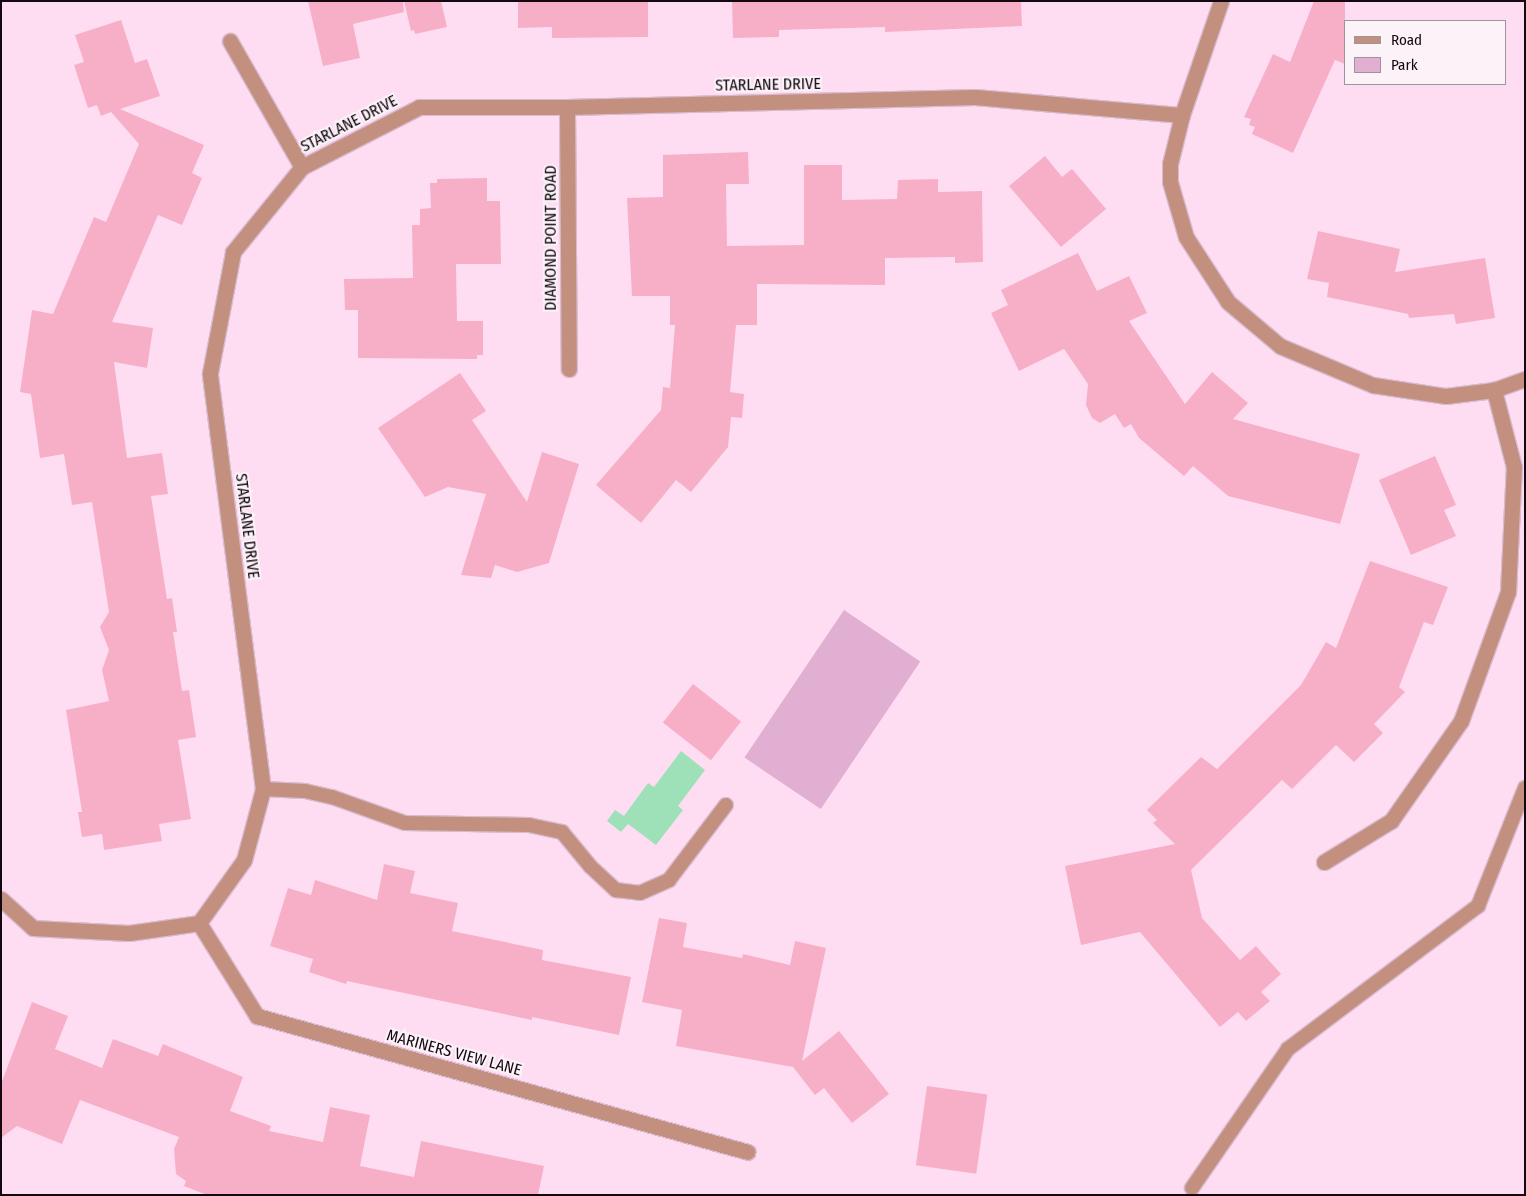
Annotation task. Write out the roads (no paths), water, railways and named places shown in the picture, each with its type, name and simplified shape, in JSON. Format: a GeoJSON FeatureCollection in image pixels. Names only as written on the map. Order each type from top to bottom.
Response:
{"type":"FeatureCollection","features":[{"type":"Feature","properties":{"kind":"street"},"geometry":{"type":"LineString","coordinates":[[1221,1],[1182,115],[1170,164],[1170,182],[1186,237],[1228,302],[1280,346],[1373,385],[1446,396],[1494,390],[1525,379]]}},
{"type":"Feature","properties":{"kind":"street"},"geometry":{"type":"LineString","coordinates":[[230,41],[302,167]]}},
{"type":"Feature","properties":{"kind":"street","name":"STARLANE DRIVE"},"geometry":{"type":"LineString","coordinates":[[200,923],[244,860],[263,789],[210,373],[233,252],[302,167],[419,107],[567,107],[975,97],[1182,115]]}},
{"type":"Feature","properties":{"kind":"street","name":"DIAMOND POINT ROAD"},"geometry":{"type":"LineString","coordinates":[[567,107],[569,369]]}},
{"type":"Feature","properties":{"kind":"street"},"geometry":{"type":"LineString","coordinates":[[1324,862],[1391,821],[1461,721],[1508,592],[1514,468],[1494,390]]}},
{"type":"Feature","properties":{"kind":"street"},"geometry":{"type":"LineString","coordinates":[[1,899],[33,928],[130,933],[200,923]]}},
{"type":"Feature","properties":{"kind":"street","name":"MARINERS VIEW LANE"},"geometry":{"type":"LineString","coordinates":[[200,923],[257,1016],[748,1152]]}},
{"type":"Feature","properties":{"kind":"lane"},"geometry":{"type":"LineString","coordinates":[[1192,1188],[1288,1049],[1478,906],[1525,788]]}},
{"type":"Feature","properties":{"kind":"lane"},"geometry":{"type":"LineString","coordinates":[[263,789],[305,791],[332,797],[405,823],[520,824],[562,832],[590,867],[616,890],[640,893],[670,880],[726,805]]}}]}
